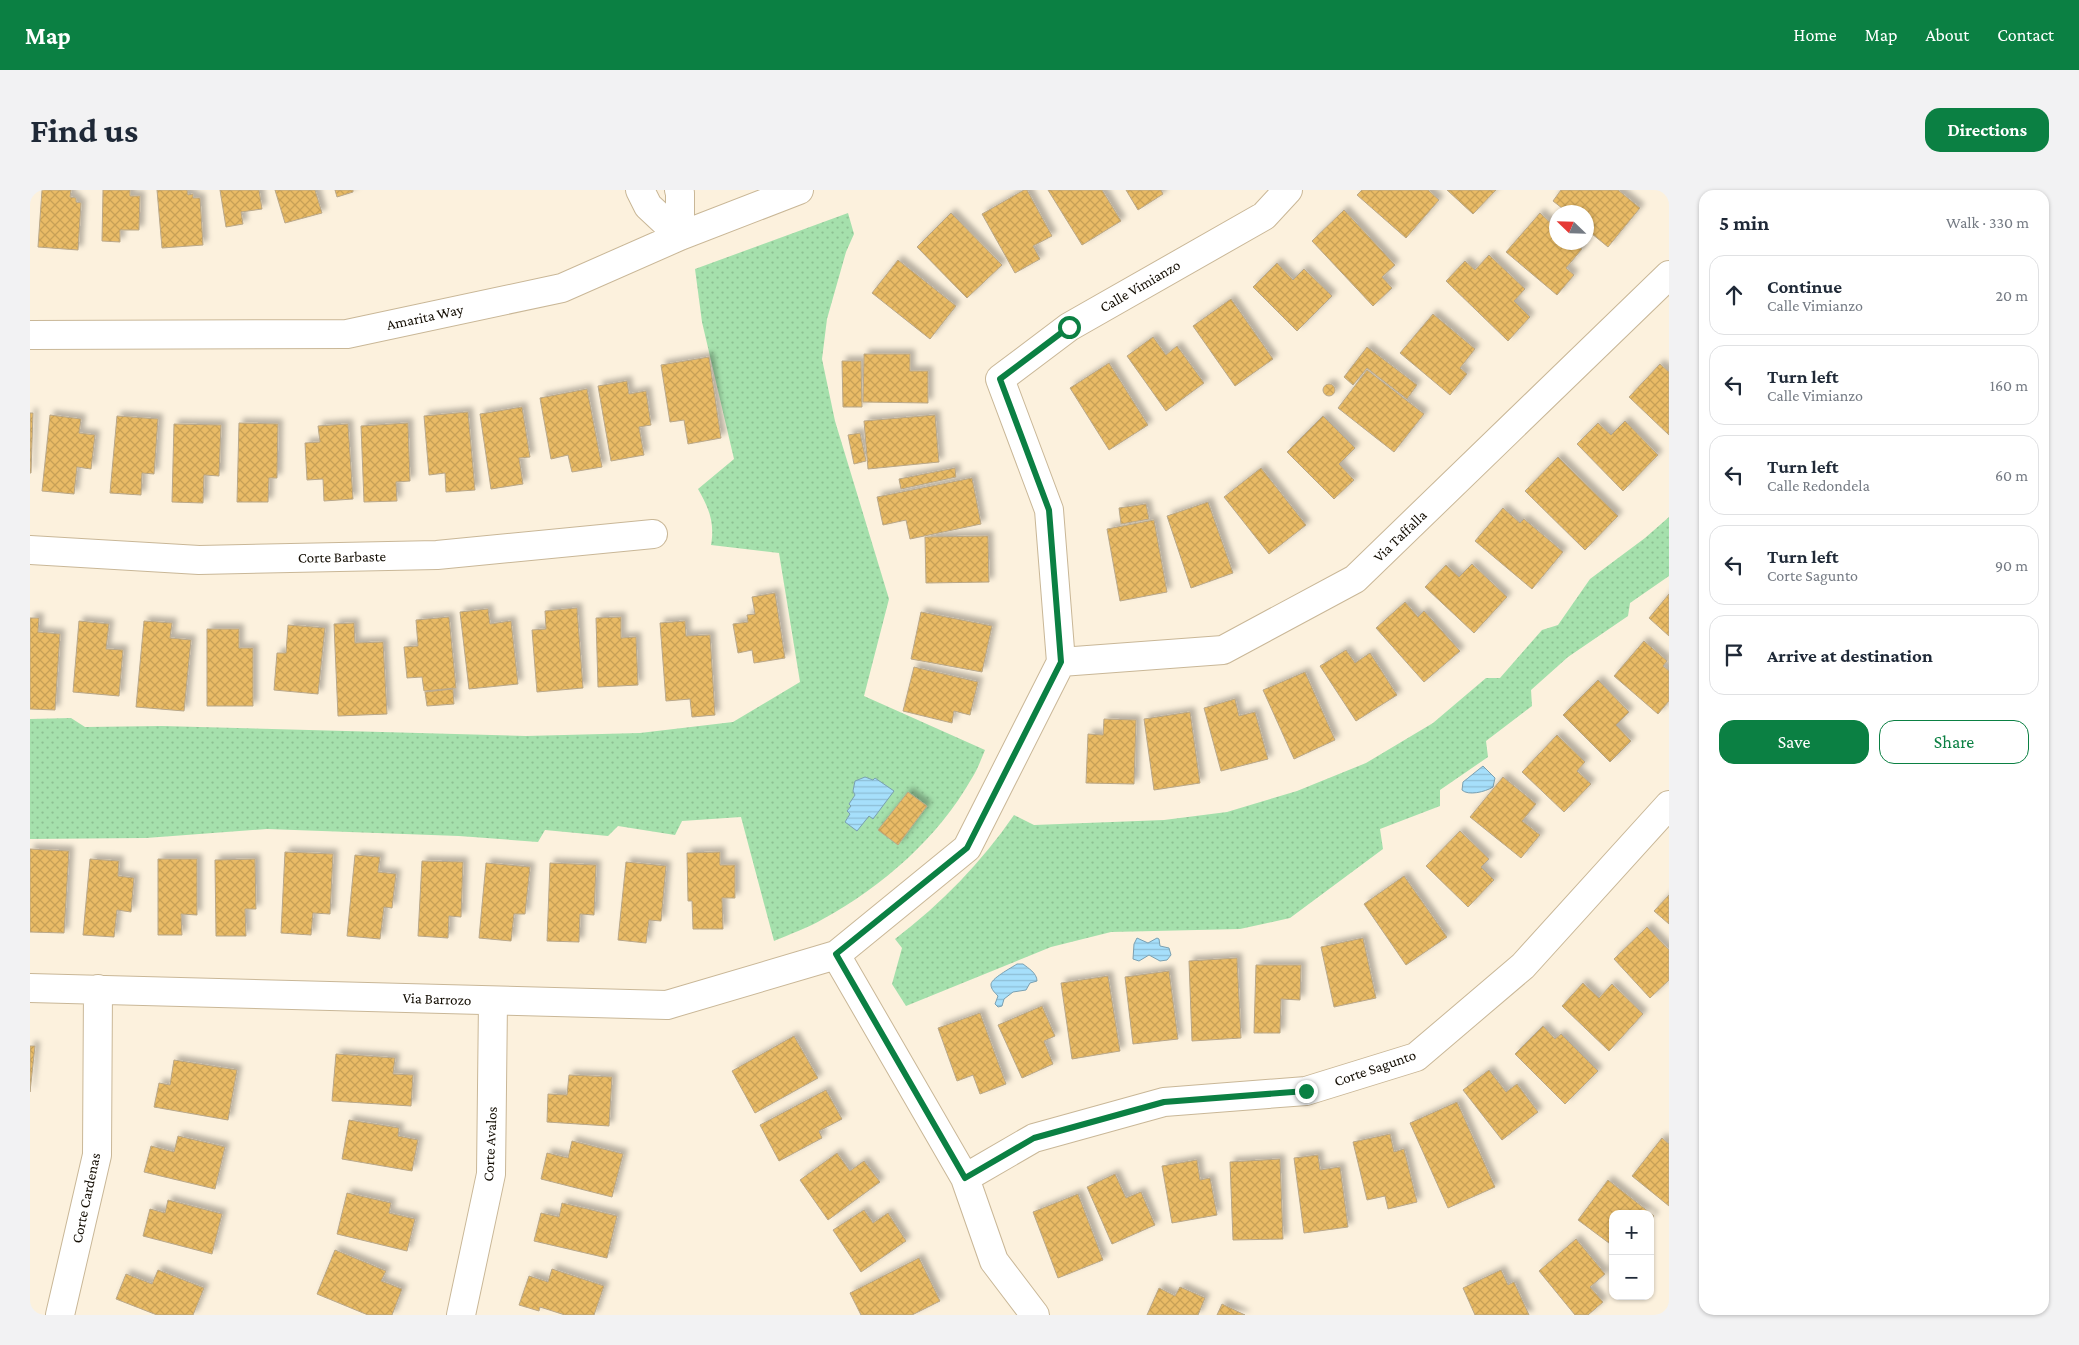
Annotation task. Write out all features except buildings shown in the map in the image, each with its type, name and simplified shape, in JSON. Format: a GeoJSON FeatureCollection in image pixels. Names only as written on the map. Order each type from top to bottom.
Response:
{"type":"FeatureCollection","features":[{"type":"Feature","properties":{"kind":"street"},"geometry":{"type":"LineString","coordinates":[[640,190],[648,206],[680,236]]}},
{"type":"Feature","properties":{"kind":"street"},"geometry":{"type":"LineString","coordinates":[[679,190],[680,236]]}},
{"type":"Feature","properties":{"kind":"street","name":"Amarita Way"},"geometry":{"type":"LineString","coordinates":[[30,335],[347,334],[562,288],[680,236],[799,190]]}},
{"type":"Feature","properties":{"kind":"street","name":"Calle Vimianzo"},"geometry":{"type":"LineString","coordinates":[[1061,662],[1049,510],[1000,379],[1069,327],[1264,216],[1288,190]]}},
{"type":"Feature","properties":{"kind":"street","name":"Via Taffalla"},"geometry":{"type":"LineString","coordinates":[[1061,662],[1223,650],[1355,579],[1669,275]]}},
{"type":"Feature","properties":{"kind":"street","name":"Corte Barbaste"},"geometry":{"type":"LineString","coordinates":[[30,550],[199,560],[437,555],[653,534]]}},
{"type":"Feature","properties":{"kind":"street"},"geometry":{"type":"LineString","coordinates":[[1035,1315],[994,1261],[965,1178],[836,954],[967,848],[1061,662]]}},
{"type":"Feature","properties":{"kind":"street","name":"Corte Sagunto"},"geometry":{"type":"LineString","coordinates":[[965,1178],[1034,1138],[1164,1102],[1306,1091],[1416,1057],[1523,966],[1669,805]]}},
{"type":"Feature","properties":{"kind":"street","name":"Via Barrozo"},"geometry":{"type":"LineString","coordinates":[[30,988],[667,1005],[836,954]]}},
{"type":"Feature","properties":{"kind":"street","name":"Corte Cardenas"},"geometry":{"type":"LineString","coordinates":[[60,1315],[97,1155],[98,989]]}},
{"type":"Feature","properties":{"kind":"street","name":"Corte Avalos"},"geometry":{"type":"LineString","coordinates":[[461,1315],[491,1174],[493,1001]]}},
{"type":"Feature","properties":{"kind":"green space"},"geometry":{"type":"Polygon","coordinates":[[[848,213],[854,234],[846,252],[827,319],[822,359],[835,421],[889,599],[864,696],[985,750],[974,775],[943,821],[888,876],[823,919],[774,941],[741,817],[682,821],[675,835],[618,826],[608,836],[545,830],[538,842],[459,836],[267,829],[146,838],[30,839],[30,719],[71,718],[85,727],[162,726],[526,736],[640,733],[733,722],[800,682],[779,553],[711,545],[712,523],[698,489],[734,459],[702,322],[695,269],[848,213]]]}},
{"type":"Feature","properties":{"kind":"green space"},"geometry":{"type":"Polygon","coordinates":[[[1669,517],[1669,576],[1630,603],[1628,616],[1568,657],[1531,690],[1532,706],[1486,741],[1488,757],[1440,790],[1440,806],[1380,829],[1383,849],[1290,918],[1240,929],[1111,932],[1051,947],[906,1006],[892,984],[902,948],[895,939],[945,897],[988,850],[1014,815],[1034,825],[1164,820],[1227,812],[1297,791],[1366,763],[1433,723],[1486,678],[1500,678],[1542,630],[1558,625],[1590,579],[1645,538],[1669,517]]]}},
{"type":"Feature","properties":{"kind":"water"},"geometry":{"type":"Polygon","coordinates":[[[1483,766],[1495,778],[1493,787],[1477,793],[1468,793],[1462,790],[1463,782],[1483,766]]]}},
{"type":"Feature","properties":{"kind":"water"},"geometry":{"type":"Polygon","coordinates":[[[865,777],[873,780],[875,778],[894,791],[873,819],[869,816],[857,831],[845,822],[850,814],[847,811],[851,806],[849,804],[855,795],[853,791],[855,781],[865,777]]]}},
{"type":"Feature","properties":{"kind":"water"},"geometry":{"type":"Polygon","coordinates":[[[1137,938],[1148,943],[1157,938],[1159,939],[1160,946],[1169,948],[1171,955],[1167,960],[1160,961],[1149,955],[1139,961],[1133,959],[1134,944],[1137,938]]]}},
{"type":"Feature","properties":{"kind":"water"},"geometry":{"type":"Polygon","coordinates":[[[1017,964],[1023,964],[1030,969],[1036,976],[1037,981],[1030,983],[1026,990],[1013,992],[1004,999],[1002,1006],[998,1007],[995,1004],[998,996],[993,991],[991,985],[997,977],[1017,964]]]}},
{"type":"Feature","properties":{"kind":"route"},"geometry":{"type":"LineString","coordinates":[[1069,327],[1000,379],[1049,510],[1061,662],[967,848],[836,954],[965,1178],[1034,1138],[1164,1102],[1306,1091]]}}]}
